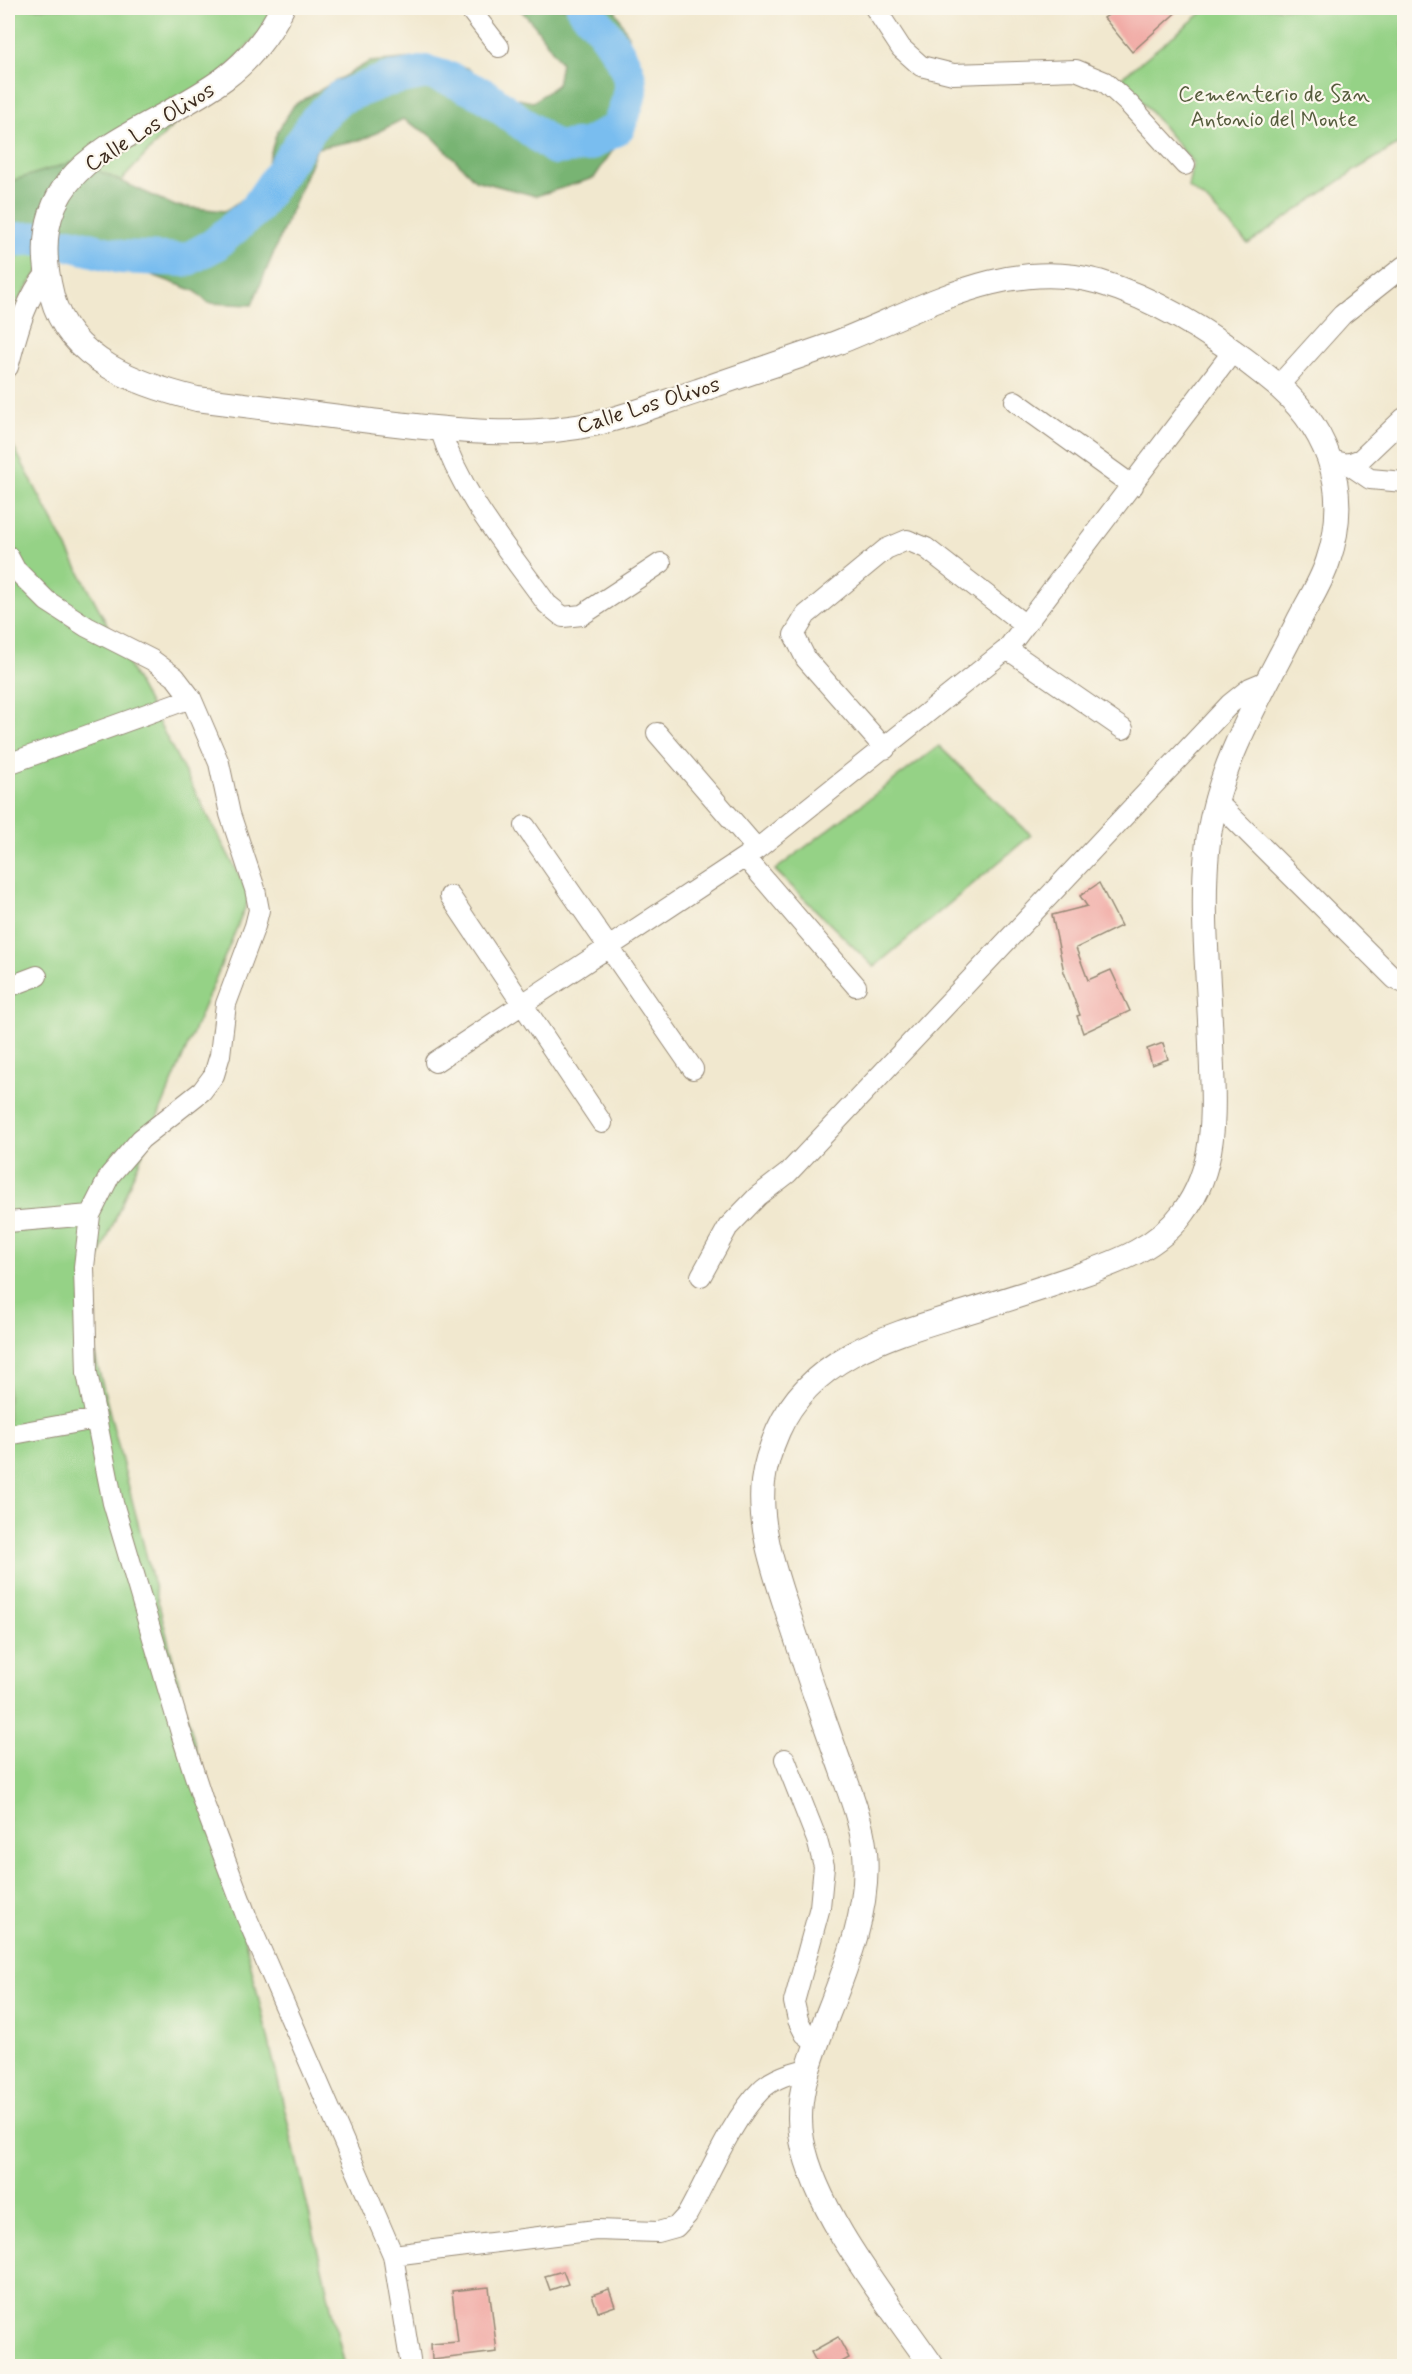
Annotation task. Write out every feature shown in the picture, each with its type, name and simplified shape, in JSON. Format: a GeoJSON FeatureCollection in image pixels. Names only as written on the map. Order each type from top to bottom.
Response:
{"type":"FeatureCollection","features":[{"type":"Feature","properties":{"kind":"street","name":"Calle Los Olivos"},"geometry":{"type":"LineString","coordinates":[[282,8],[255,50],[226,77],[95,155],[68,180],[52,208],[44,243],[46,274],[54,304],[69,329],[89,352],[120,375],[159,390],[197,399],[440,429],[528,432],[596,424],[841,341],[926,303],[993,282],[1035,277],[1087,279],[1106,284],[1146,301],[1234,351],[1279,385],[1300,405],[1339,462],[1337,505],[1328,563],[1269,680],[1215,800],[1207,852],[1206,910],[1214,1112],[1209,1157],[1196,1192],[1178,1221],[1151,1244],[1122,1259],[1039,1289],[889,1335],[856,1350],[825,1372],[801,1394],[782,1422],[770,1451],[762,1484],[764,1518],[776,1575],[808,1678],[859,1817],[866,1859],[864,1894],[856,1932],[807,2068],[800,2099],[799,2129],[808,2164],[846,2239],[932,2367]]}},
{"type":"Feature","properties":{"kind":"street"},"geometry":{"type":"LineString","coordinates":[[469,8],[499,47]]}},
{"type":"Feature","properties":{"kind":"street"},"geometry":{"type":"LineString","coordinates":[[880,16],[901,48],[921,66],[953,74],[1076,70],[1105,82],[1129,104],[1185,165]]}},
{"type":"Feature","properties":{"kind":"street"},"geometry":{"type":"LineString","coordinates":[[1279,385],[1342,315],[1404,266]]}},
{"type":"Feature","properties":{"kind":"street"},"geometry":{"type":"LineString","coordinates":[[8,367],[26,308],[35,287],[46,274]]}},
{"type":"Feature","properties":{"kind":"street"},"geometry":{"type":"LineString","coordinates":[[435,1062],[751,853],[885,749],[1007,649],[1234,351]]}},
{"type":"Feature","properties":{"kind":"street"},"geometry":{"type":"LineString","coordinates":[[1015,401],[1133,486]]}},
{"type":"Feature","properties":{"kind":"street"},"geometry":{"type":"LineString","coordinates":[[1339,462],[1361,459],[1404,418]]}},
{"type":"Feature","properties":{"kind":"street"},"geometry":{"type":"LineString","coordinates":[[440,429],[451,463],[470,495],[547,604],[563,617],[582,615],[661,563]]}},
{"type":"Feature","properties":{"kind":"street"},"geometry":{"type":"LineString","coordinates":[[1339,462],[1370,479],[1404,482]]}},
{"type":"Feature","properties":{"kind":"street"},"geometry":{"type":"LineString","coordinates":[[885,749],[806,659],[794,635],[806,615],[886,549],[907,540],[927,548],[1025,624]]}},
{"type":"Feature","properties":{"kind":"street"},"geometry":{"type":"LineString","coordinates":[[8,556],[15,569],[47,601],[87,627],[152,660],[175,677],[191,698],[219,763],[230,814],[255,889],[259,910],[226,1004],[220,1055],[214,1076],[202,1091],[141,1139],[110,1175],[90,1215],[84,1267],[87,1373],[113,1503],[204,1804],[247,1918],[393,2255],[411,2367]]}},
{"type":"Feature","properties":{"kind":"street"},"geometry":{"type":"LineString","coordinates":[[1007,649],[1123,729]]}},
{"type":"Feature","properties":{"kind":"street"},"geometry":{"type":"LineString","coordinates":[[701,1276],[728,1227],[758,1196],[788,1173],[1230,704],[1250,688],[1269,680]]}},
{"type":"Feature","properties":{"kind":"street"},"geometry":{"type":"LineString","coordinates":[[8,765],[191,698]]}},
{"type":"Feature","properties":{"kind":"street"},"geometry":{"type":"LineString","coordinates":[[657,733],[856,986]]}},
{"type":"Feature","properties":{"kind":"street"},"geometry":{"type":"LineString","coordinates":[[1215,800],[1395,979],[1404,983]]}},
{"type":"Feature","properties":{"kind":"street"},"geometry":{"type":"LineString","coordinates":[[525,826],[693,1069]]}},
{"type":"Feature","properties":{"kind":"street"},"geometry":{"type":"LineString","coordinates":[[450,896],[602,1123]]}},
{"type":"Feature","properties":{"kind":"street"},"geometry":{"type":"LineString","coordinates":[[8,987],[37,976]]}},
{"type":"Feature","properties":{"kind":"street"},"geometry":{"type":"LineString","coordinates":[[8,1221],[90,1215]]}},
{"type":"Feature","properties":{"kind":"street"},"geometry":{"type":"LineString","coordinates":[[8,1435],[96,1419]]}},
{"type":"Feature","properties":{"kind":"street"},"geometry":{"type":"LineString","coordinates":[[786,1759],[818,1840],[824,1866],[820,1907],[794,2002],[798,2020],[805,2034],[817,2043]]}},
{"type":"Feature","properties":{"kind":"street"},"geometry":{"type":"LineString","coordinates":[[393,2255],[596,2230],[658,2232],[676,2227],[687,2215],[742,2114],[762,2089],[784,2076],[807,2068]]}},
{"type":"Feature","properties":{"kind":"green space"},"geometry":{"type":"Polygon","coordinates":[[[8,8],[283,8],[45,262],[8,315],[8,8]]]}},
{"type":"Feature","properties":{"kind":"green space"},"geometry":{"type":"Polygon","coordinates":[[[519,8],[614,8],[628,35],[640,87],[619,141],[594,178],[536,196],[475,180],[432,136],[403,119],[364,139],[317,148],[252,305],[208,303],[195,291],[147,273],[75,256],[34,249],[8,261],[8,182],[95,155],[99,171],[175,206],[225,211],[260,188],[277,132],[294,105],[369,62],[417,58],[467,68],[507,97],[533,102],[557,85],[561,63],[519,8]]]}},
{"type":"Feature","properties":{"kind":"green space","name":"Cementerio de San Antonio del Monte"},"geometry":{"type":"Polygon","coordinates":[[[1208,8],[1404,8],[1404,141],[1357,169],[1248,244],[1206,200],[1188,187],[1193,163],[1122,77],[1208,8]]]}},
{"type":"Feature","properties":{"kind":"green space"},"geometry":{"type":"Polygon","coordinates":[[[8,436],[250,896],[81,1301],[244,1936],[345,2366],[8,2366],[8,436]]]}},
{"type":"Feature","properties":{"kind":"green space"},"geometry":{"type":"Polygon","coordinates":[[[939,746],[1031,835],[874,967],[775,870],[939,746]]]}},
{"type":"Feature","properties":{"kind":"building"},"geometry":{"type":"Polygon","coordinates":[[[1119,8],[1181,8],[1132,52],[1104,18],[1119,8]]]}},
{"type":"Feature","properties":{"kind":"building"},"geometry":{"type":"Polygon","coordinates":[[[1099,883],[1121,926],[1076,948],[1088,980],[1111,970],[1130,1011],[1083,1033],[1077,1016],[1080,1015],[1064,972],[1052,915],[1087,906],[1080,896],[1099,883]]]}},
{"type":"Feature","properties":{"kind":"building"},"geometry":{"type":"Polygon","coordinates":[[[1163,1043],[1168,1059],[1152,1065],[1147,1049],[1163,1043]]]}},
{"type":"Feature","properties":{"kind":"building"},"geometry":{"type":"Polygon","coordinates":[[[563,2271],[568,2284],[550,2290],[545,2276],[563,2271]]]}},
{"type":"Feature","properties":{"kind":"building"},"geometry":{"type":"Polygon","coordinates":[[[489,2287],[497,2352],[432,2360],[431,2344],[458,2342],[452,2291],[489,2287]]]}},
{"type":"Feature","properties":{"kind":"building"},"geometry":{"type":"Polygon","coordinates":[[[609,2289],[615,2306],[598,2312],[592,2295],[609,2289]]]}},
{"type":"Feature","properties":{"kind":"building"},"geometry":{"type":"Polygon","coordinates":[[[838,2337],[849,2358],[833,2367],[819,2367],[811,2352],[838,2337]]]}},
{"type":"Feature","properties":{"kind":"waterway"},"geometry":{"type":"LineString","coordinates":[[70,244],[121,257],[186,260],[214,245],[256,209],[316,120],[339,98],[386,80],[426,72],[450,79],[486,96],[555,148],[587,145],[618,128],[629,97],[630,82],[627,71],[614,47],[583,8]]}},
{"type":"Feature","properties":{"kind":"waterway"},"geometry":{"type":"LineString","coordinates":[[8,240],[40,238]]}}]}
